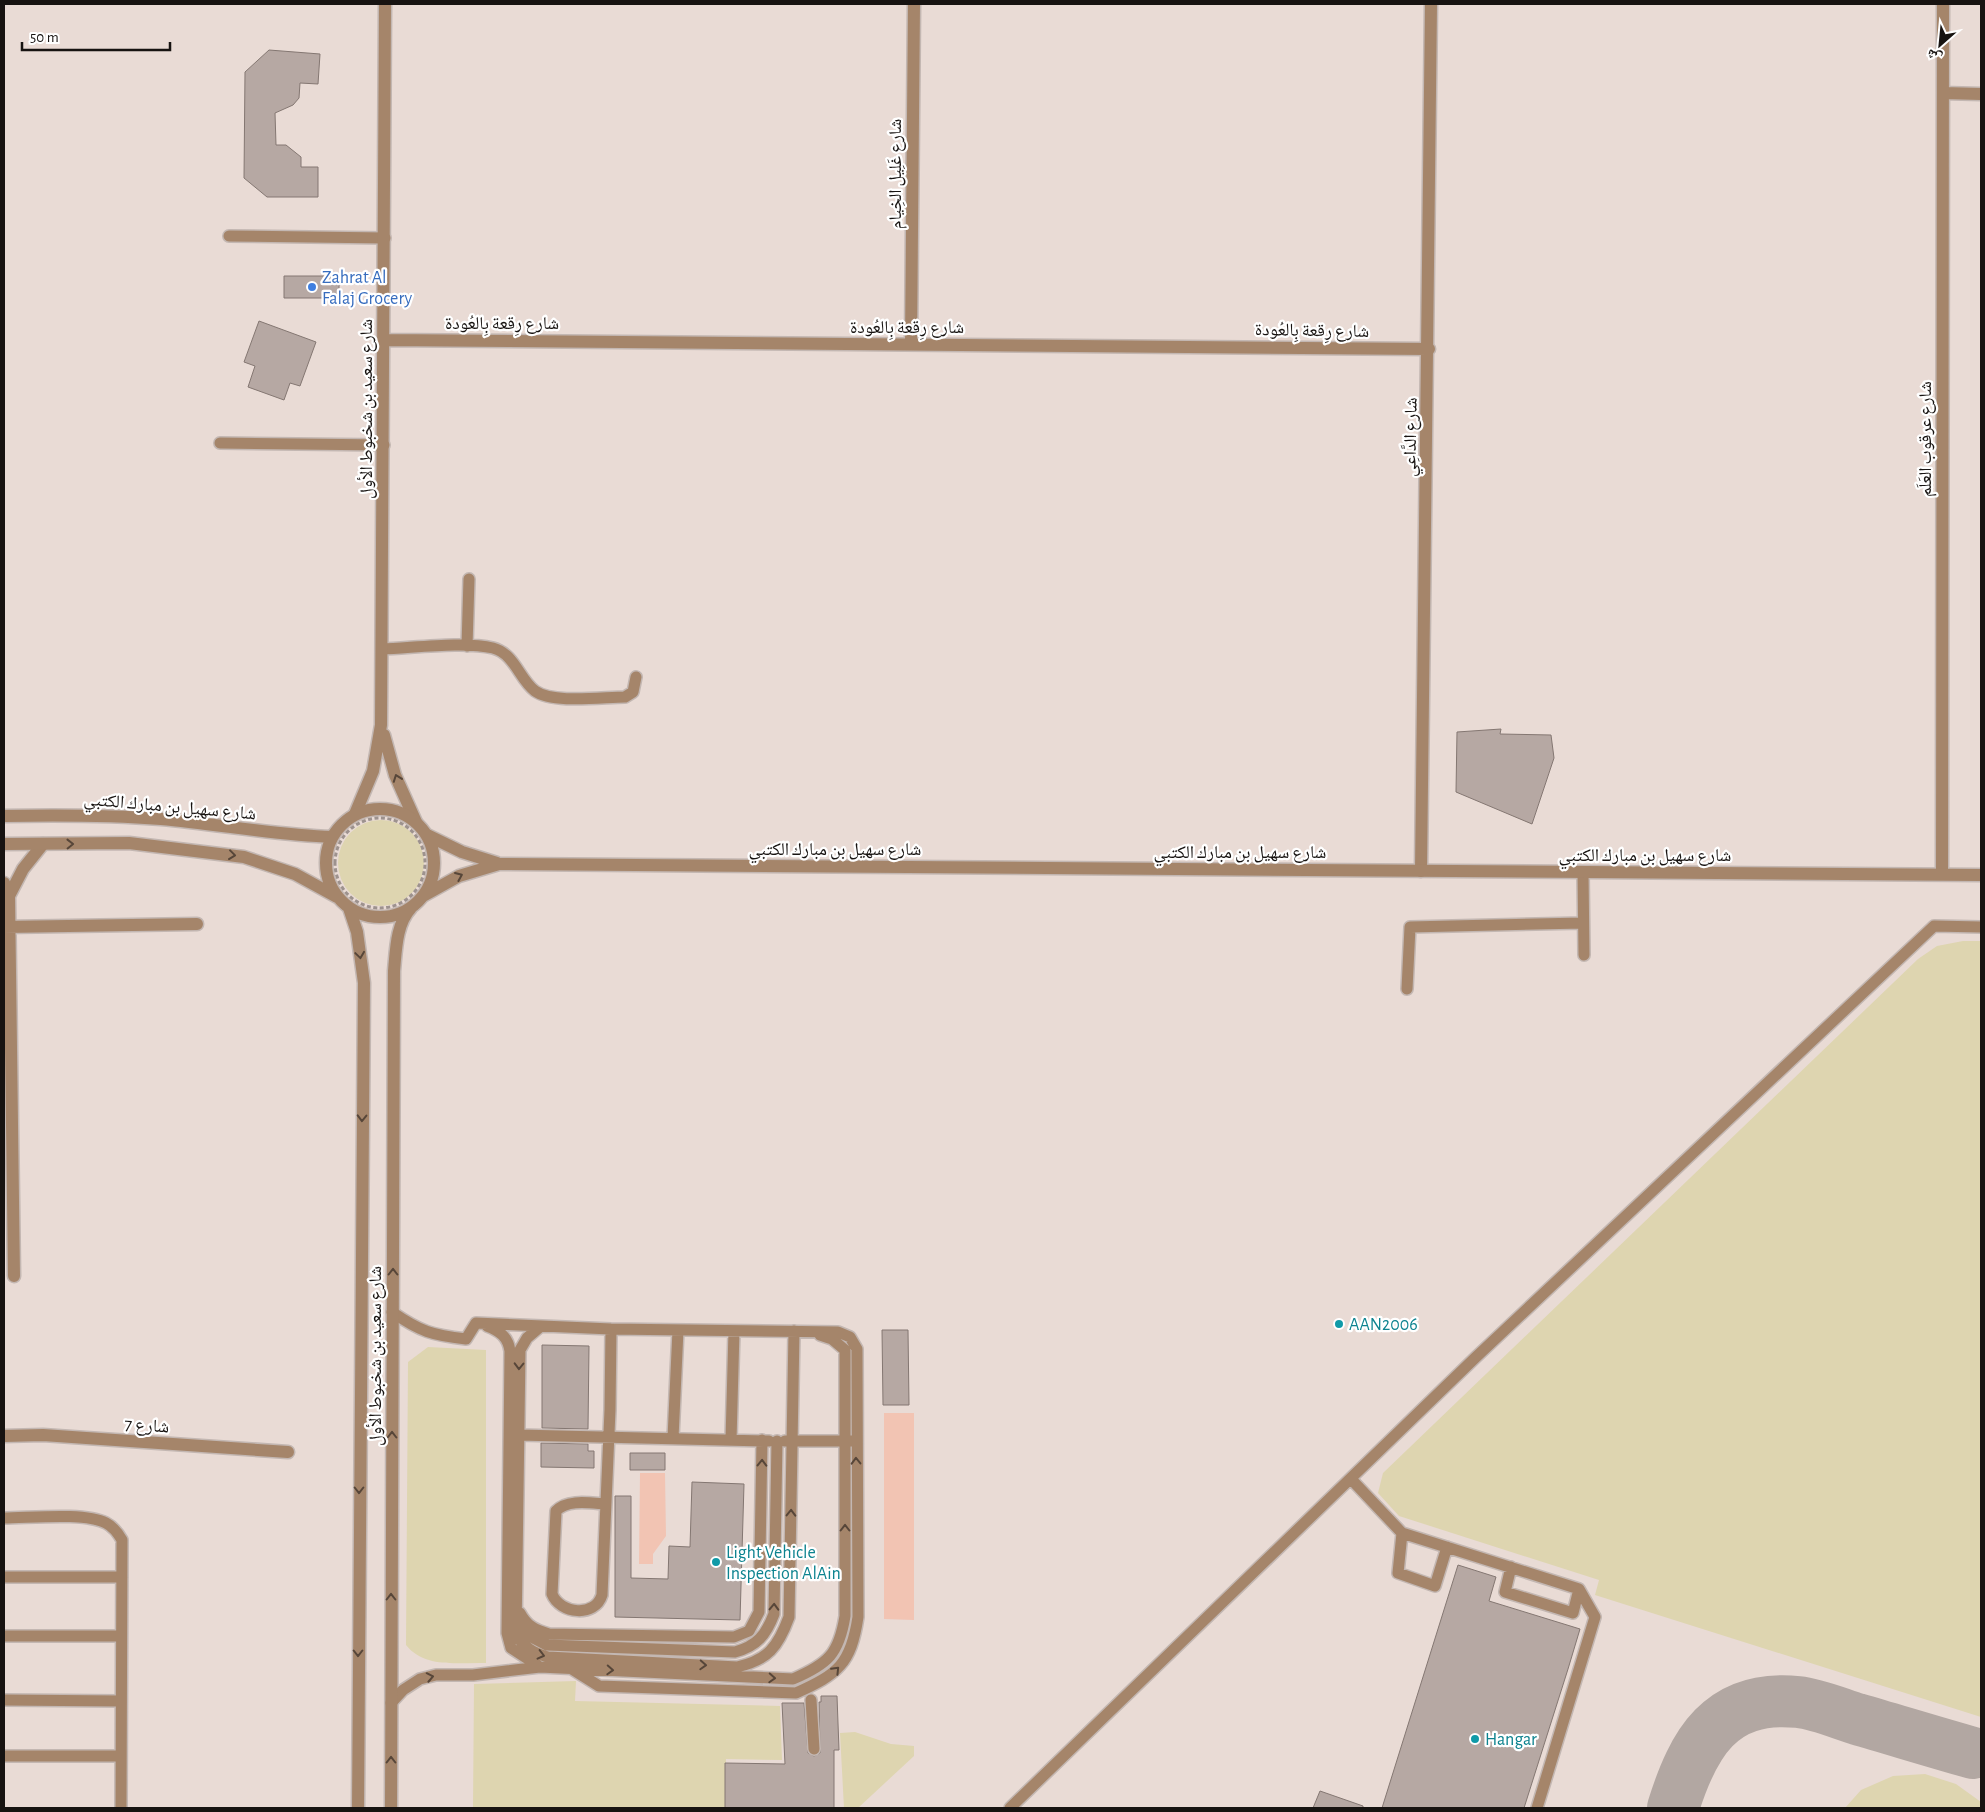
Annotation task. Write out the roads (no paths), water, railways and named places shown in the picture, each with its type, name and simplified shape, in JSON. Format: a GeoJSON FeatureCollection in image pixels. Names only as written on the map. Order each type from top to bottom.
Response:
{"type":"FeatureCollection","features":[{"type":"Feature","properties":{"kind":"street","name":"شارع سعيد بن شخبوط الأول"},"geometry":{"type":"LineString","coordinates":[[355,814],[374,771],[382,725],[385,4]]}},
{"type":"Feature","properties":{"kind":"street","name":"شارع غَلِيل الخِيام"},"geometry":{"type":"LineString","coordinates":[[911,344],[914,4]]}},
{"type":"Feature","properties":{"kind":"street","name":"شارع الدَّاعِي"},"geometry":{"type":"LineString","coordinates":[[1421,871],[1431,4]]}},
{"type":"Feature","properties":{"kind":"street","name":"شارع عرقوب العَلَم"},"geometry":{"type":"LineString","coordinates":[[1942,874],[1944,4]]}},
{"type":"Feature","properties":{"kind":"street"},"geometry":{"type":"LineString","coordinates":[[1943,94],[1981,94]]}},
{"type":"Feature","properties":{"kind":"street","name":"شارع رِقعة بِالعُودة"},"geometry":{"type":"LineString","coordinates":[[385,340],[1428,349]]}},
{"type":"Feature","properties":{"kind":"street","name":"شارع سعيد بن شخبوط الأول"},"geometry":{"type":"LineString","coordinates":[[382,725],[395,775],[416,822]]}},
{"type":"Feature","properties":{"kind":"street"},"geometry":{"type":"LineString","coordinates":[[387,809],[402,814],[416,822],[427,835],[433,850],[434,866],[431,882],[423,896],[411,908],[396,915],[380,918],[364,915],[350,908],[338,897],[329,884],[325,868],[326,852],[332,837],[342,824],[355,814],[370,810],[387,809]]}},
{"type":"Feature","properties":{"kind":"street","name":"شارع سهيل بن مبارك الكتبي"},"geometry":{"type":"LineString","coordinates":[[4,816],[83,814],[159,819],[289,835],[332,837]]}},
{"type":"Feature","properties":{"kind":"street","name":"شارع سهيل بن مبارك الكتبي"},"geometry":{"type":"LineString","coordinates":[[427,835],[462,852],[499,864]]}},
{"type":"Feature","properties":{"kind":"street"},"geometry":{"type":"LineString","coordinates":[[4,844],[129,844],[244,857],[296,874],[338,897]]}},
{"type":"Feature","properties":{"kind":"street"},"geometry":{"type":"LineString","coordinates":[[14,1276],[7,927],[9,896],[23,868],[43,844]]}},
{"type":"Feature","properties":{"kind":"street","name":"شارع سهيل بن مبارك الكتبي"},"geometry":{"type":"LineString","coordinates":[[423,896],[459,876],[499,864],[1981,874]]}},
{"type":"Feature","properties":{"kind":"street"},"geometry":{"type":"LineString","coordinates":[[4,883],[9,896]]}},
{"type":"Feature","properties":{"kind":"street","name":"شارع سعيد بن شخبوط الأول"},"geometry":{"type":"LineString","coordinates":[[350,908],[357,932],[364,983],[358,1808]]}},
{"type":"Feature","properties":{"kind":"street","name":"شارع سعيد بن شخبوط الأول"},"geometry":{"type":"LineString","coordinates":[[391,1808],[394,971],[404,915],[411,908]]}},
{"type":"Feature","properties":{"kind":"street"},"geometry":{"type":"LineString","coordinates":[[7,927],[197,924]]}},
{"type":"Feature","properties":{"kind":"street","name":"شارع 7"},"geometry":{"type":"LineString","coordinates":[[4,1436],[43,1435],[288,1452]]}},
{"type":"Feature","properties":{"kind":"lane"},"geometry":{"type":"LineString","coordinates":[[229,236],[385,238]]}},
{"type":"Feature","properties":{"kind":"lane"},"geometry":{"type":"LineString","coordinates":[[220,444],[384,445]]}},
{"type":"Feature","properties":{"kind":"lane"},"geometry":{"type":"LineString","coordinates":[[467,646],[469,579]]}},
{"type":"Feature","properties":{"kind":"lane"},"geometry":{"type":"LineString","coordinates":[[382,649],[467,646],[494,648],[511,660],[528,684],[535,690],[552,697],[625,697],[633,692],[636,677]]}},
{"type":"Feature","properties":{"kind":"lane"},"geometry":{"type":"LineString","coordinates":[[1583,872],[1584,955]]}},
{"type":"Feature","properties":{"kind":"lane"},"geometry":{"type":"LineString","coordinates":[[1407,989],[1410,927],[1583,924]]}},
{"type":"Feature","properties":{"kind":"lane"},"geometry":{"type":"LineString","coordinates":[[1010,1808],[1475,1358],[1934,926],[1981,926]]}},
{"type":"Feature","properties":{"kind":"lane"},"geometry":{"type":"LineString","coordinates":[[392,1312],[418,1329],[440,1336],[466,1338],[476,1323]]}},
{"type":"Feature","properties":{"kind":"lane"},"geometry":{"type":"LineString","coordinates":[[476,1323],[611,1329],[794,1330],[811,1332],[832,1339],[845,1350],[851,1441],[858,1617],[854,1642],[836,1672],[796,1693]]}},
{"type":"Feature","properties":{"kind":"lane"},"geometry":{"type":"LineString","coordinates":[[476,1323],[501,1333],[508,1340],[510,1351],[507,1633],[511,1648],[540,1667]]}},
{"type":"Feature","properties":{"kind":"lane"},"geometry":{"type":"LineString","coordinates":[[542,1326],[528,1338],[520,1350],[516,1635],[523,1646],[534,1653],[548,1657],[736,1667],[755,1662],[770,1652],[782,1635],[789,1617],[794,1330]]}},
{"type":"Feature","properties":{"kind":"lane"},"geometry":{"type":"LineString","coordinates":[[604,1504],[569,1504],[560,1507],[556,1511],[552,1594],[554,1600],[565,1609],[588,1610],[600,1603],[602,1595],[611,1329]]}},
{"type":"Feature","properties":{"kind":"lane"},"geometry":{"type":"LineString","coordinates":[[673,1438],[678,1330]]}},
{"type":"Feature","properties":{"kind":"lane"},"geometry":{"type":"LineString","coordinates":[[731,1440],[734,1331]]}},
{"type":"Feature","properties":{"kind":"lane"},"geometry":{"type":"LineString","coordinates":[[519,1435],[851,1441]]}},
{"type":"Feature","properties":{"kind":"lane"},"geometry":{"type":"LineString","coordinates":[[516,1608],[526,1623],[536,1630],[549,1634],[734,1637],[749,1631],[760,1612],[762,1440]]}},
{"type":"Feature","properties":{"kind":"lane"},"geometry":{"type":"LineString","coordinates":[[516,1621],[524,1633],[547,1645],[735,1652],[749,1648],[760,1641],[769,1628],[774,1614],[777,1441]]}},
{"type":"Feature","properties":{"kind":"lane"},"geometry":{"type":"LineString","coordinates":[[391,1703],[403,1690],[420,1679],[436,1675],[473,1675],[540,1667],[793,1679],[826,1662],[841,1638],[845,1616],[851,1441]]}},
{"type":"Feature","properties":{"kind":"lane"},"geometry":{"type":"LineString","coordinates":[[1351,1479],[1402,1533],[1579,1588],[1595,1617],[1537,1808]]}},
{"type":"Feature","properties":{"kind":"lane"},"geometry":{"type":"LineString","coordinates":[[4,1518],[87,1517],[106,1523],[116,1530],[122,1540],[121,1808]]}},
{"type":"Feature","properties":{"kind":"lane"},"geometry":{"type":"LineString","coordinates":[[1402,1533],[1398,1573],[1435,1586],[1447,1547]]}},
{"type":"Feature","properties":{"kind":"lane"},"geometry":{"type":"LineString","coordinates":[[1511,1567],[1505,1592],[1572,1613],[1579,1588]]}},
{"type":"Feature","properties":{"kind":"lane"},"geometry":{"type":"LineString","coordinates":[[4,1577],[122,1577]]}},
{"type":"Feature","properties":{"kind":"lane"},"geometry":{"type":"LineString","coordinates":[[4,1636],[121,1636]]}},
{"type":"Feature","properties":{"kind":"lane"},"geometry":{"type":"LineString","coordinates":[[572,1669],[599,1686],[796,1693],[811,1700]]}},
{"type":"Feature","properties":{"kind":"lane"},"geometry":{"type":"LineString","coordinates":[[814,1749],[811,1700],[822,1681]]}},
{"type":"Feature","properties":{"kind":"lane"},"geometry":{"type":"LineString","coordinates":[[4,1700],[120,1701]]}},
{"type":"Feature","properties":{"kind":"lane"},"geometry":{"type":"LineString","coordinates":[[4,1756],[121,1756]]}},
{"type":"Feature","properties":{"kind":"place","name":"Zahrat Al Falaj Grocery"},"geometry":{"type":"Point","coordinates":[312,287]}},
{"type":"Feature","properties":{"kind":"place","name":"AAN2006"},"geometry":{"type":"Point","coordinates":[1339,1324]}},
{"type":"Feature","properties":{"kind":"place","name":"Light Vehicle Inspection AlAin"},"geometry":{"type":"Point","coordinates":[716,1562]}},
{"type":"Feature","properties":{"kind":"place","name":"Hangar"},"geometry":{"type":"Point","coordinates":[1475,1739]}}]}
